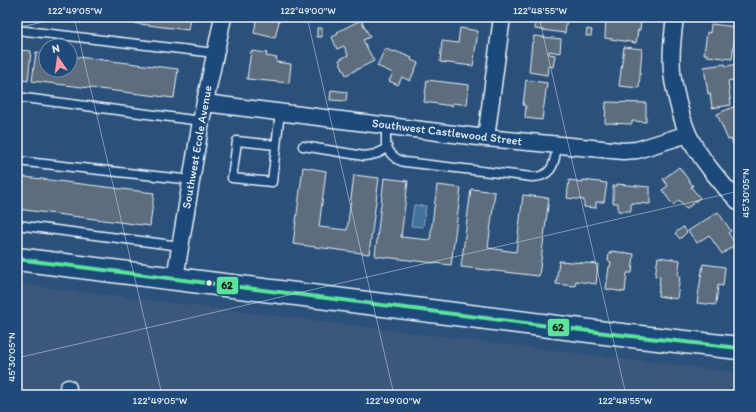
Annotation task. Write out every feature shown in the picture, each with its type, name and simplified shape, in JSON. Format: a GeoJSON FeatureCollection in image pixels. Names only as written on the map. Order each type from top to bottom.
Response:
{"type":"FeatureCollection","features":[{"type":"Feature","properties":{"kind":"main road"},"geometry":{"type":"LineString","coordinates":[[17,259],[613,334],[739,348]]}},
{"type":"Feature","properties":{"kind":"street","name":"Southwest Ecole Avenue"},"geometry":{"type":"LineString","coordinates":[[175,278],[201,121],[223,17]]}},
{"type":"Feature","properties":{"kind":"street"},"geometry":{"type":"LineString","coordinates":[[486,138],[502,17]]}},
{"type":"Feature","properties":{"kind":"street"},"geometry":{"type":"LineString","coordinates":[[675,17],[672,39],[672,73],[674,90],[688,134],[716,176],[739,202]]}},
{"type":"Feature","properties":{"kind":"street","name":"Southwest Castlewood Street"},"geometry":{"type":"LineString","coordinates":[[205,103],[486,138],[623,151],[637,150],[688,134]]}},
{"type":"Feature","properties":{"kind":"lane"},"geometry":{"type":"LineString","coordinates":[[17,30],[215,53]]}},
{"type":"Feature","properties":{"kind":"lane"},"geometry":{"type":"LineString","coordinates":[[17,97],[201,121]]}},
{"type":"Feature","properties":{"kind":"lane"},"geometry":{"type":"LineString","coordinates":[[276,145],[237,141],[232,178],[272,182],[280,112]]}},
{"type":"Feature","properties":{"kind":"lane"},"geometry":{"type":"LineString","coordinates":[[303,146],[364,156],[381,152],[386,148],[386,125]]}},
{"type":"Feature","properties":{"kind":"lane"},"geometry":{"type":"LineString","coordinates":[[386,144],[390,153],[401,161],[532,177],[545,175],[550,170],[556,157],[557,145]]}},
{"type":"Feature","properties":{"kind":"lane"},"geometry":{"type":"LineString","coordinates":[[17,161],[192,180]]}},
{"type":"Feature","properties":{"kind":"lane"},"geometry":{"type":"LineString","coordinates":[[17,225],[180,246]]}},
{"type":"Feature","properties":{"kind":"shaded area"},"geometry":{"type":"Polygon","coordinates":[[[414,205],[426,206],[423,227],[411,226],[414,205]]]}},
{"type":"Feature","properties":{"kind":"shaded area"},"geometry":{"type":"Polygon","coordinates":[[[17,284],[739,373],[739,395],[17,395],[17,284]]]}},
{"type":"Feature","properties":{"kind":"building"},"geometry":{"type":"Polygon","coordinates":[[[83,17],[190,17],[188,30],[83,17]]]}},
{"type":"Feature","properties":{"kind":"building"},"geometry":{"type":"Polygon","coordinates":[[[257,17],[280,17],[275,38],[254,33],[257,17]]]}},
{"type":"Feature","properties":{"kind":"building"},"geometry":{"type":"Polygon","coordinates":[[[536,17],[567,17],[565,33],[535,29],[536,17]]]}},
{"type":"Feature","properties":{"kind":"building"},"geometry":{"type":"Polygon","coordinates":[[[606,17],[643,17],[643,20],[641,20],[640,30],[638,30],[636,43],[605,38],[606,17]]]}},
{"type":"Feature","properties":{"kind":"building"},"geometry":{"type":"Polygon","coordinates":[[[361,20],[370,37],[363,40],[374,61],[346,75],[339,60],[348,55],[344,46],[337,49],[332,37],[338,34],[337,32],[361,20]]]}},
{"type":"Feature","properties":{"kind":"building"},"geometry":{"type":"Polygon","coordinates":[[[711,24],[736,27],[732,59],[707,56],[707,54],[704,54],[707,32],[710,33],[711,24]]]}},
{"type":"Feature","properties":{"kind":"building"},"geometry":{"type":"Polygon","coordinates":[[[317,28],[322,28],[322,37],[317,37],[317,28]]]}},
{"type":"Feature","properties":{"kind":"building"},"geometry":{"type":"Polygon","coordinates":[[[460,28],[478,31],[473,66],[440,62],[442,41],[458,43],[460,28]]]}},
{"type":"Feature","properties":{"kind":"building"},"geometry":{"type":"Polygon","coordinates":[[[587,29],[592,30],[591,36],[586,36],[587,29]]]}},
{"type":"Feature","properties":{"kind":"building"},"geometry":{"type":"Polygon","coordinates":[[[534,36],[561,39],[560,53],[549,51],[549,54],[555,55],[553,67],[548,66],[547,75],[529,72],[534,36]]]}},
{"type":"Feature","properties":{"kind":"building"},"geometry":{"type":"Polygon","coordinates":[[[624,47],[642,49],[639,88],[619,86],[624,47]]]}},
{"type":"Feature","properties":{"kind":"building"},"geometry":{"type":"Polygon","coordinates":[[[385,49],[395,51],[412,58],[411,60],[418,63],[410,81],[402,77],[398,85],[389,81],[393,73],[377,66],[385,49]]]}},
{"type":"Feature","properties":{"kind":"building"},"geometry":{"type":"Polygon","coordinates":[[[17,50],[31,51],[28,81],[17,79],[17,50]]]}},
{"type":"Feature","properties":{"kind":"building"},"geometry":{"type":"Polygon","coordinates":[[[251,51],[267,53],[266,56],[277,58],[276,62],[291,64],[289,83],[247,79],[251,51]]]}},
{"type":"Feature","properties":{"kind":"building"},"geometry":{"type":"Polygon","coordinates":[[[36,52],[38,52],[38,78],[78,78],[78,57],[178,69],[174,98],[32,81],[36,52]]]}},
{"type":"Feature","properties":{"kind":"building"},"geometry":{"type":"Polygon","coordinates":[[[725,64],[726,66],[739,64],[739,79],[728,81],[731,105],[712,108],[710,93],[708,94],[704,67],[725,64]]]}},
{"type":"Feature","properties":{"kind":"building"},"geometry":{"type":"Polygon","coordinates":[[[427,80],[469,85],[467,105],[453,103],[452,106],[424,102],[427,80]]]}},
{"type":"Feature","properties":{"kind":"building"},"geometry":{"type":"Polygon","coordinates":[[[526,80],[547,83],[542,120],[525,118],[526,106],[523,105],[526,80]]]}},
{"type":"Feature","properties":{"kind":"building"},"geometry":{"type":"Polygon","coordinates":[[[331,90],[347,92],[346,101],[330,100],[331,90]]]}},
{"type":"Feature","properties":{"kind":"building"},"geometry":{"type":"Polygon","coordinates":[[[606,102],[646,103],[646,122],[632,121],[632,124],[605,123],[606,102]]]}},
{"type":"Feature","properties":{"kind":"building"},"geometry":{"type":"Polygon","coordinates":[[[738,105],[739,151],[736,153],[731,139],[728,140],[717,114],[738,105]]]}},
{"type":"Feature","properties":{"kind":"building"},"geometry":{"type":"Polygon","coordinates":[[[303,167],[326,171],[319,227],[347,230],[354,175],[379,178],[369,254],[293,244],[303,167]]]}},
{"type":"Feature","properties":{"kind":"building"},"geometry":{"type":"Polygon","coordinates":[[[679,167],[693,186],[691,187],[700,198],[686,209],[679,200],[673,205],[662,190],[668,186],[663,179],[679,167]]]}},
{"type":"Feature","properties":{"kind":"building"},"geometry":{"type":"Polygon","coordinates":[[[17,176],[154,193],[150,226],[17,209],[17,176]]]}},
{"type":"Feature","properties":{"kind":"building"},"geometry":{"type":"Polygon","coordinates":[[[384,178],[408,181],[401,237],[430,240],[437,185],[461,188],[451,265],[375,256],[384,178]]]}},
{"type":"Feature","properties":{"kind":"building"},"geometry":{"type":"Polygon","coordinates":[[[569,180],[607,183],[604,202],[596,202],[596,208],[584,207],[584,200],[567,198],[569,180]]]}},
{"type":"Feature","properties":{"kind":"building"},"geometry":{"type":"Polygon","coordinates":[[[617,184],[650,187],[650,204],[631,203],[631,211],[618,211],[618,203],[613,203],[613,186],[617,186],[617,184]]]}},
{"type":"Feature","properties":{"kind":"building"},"geometry":{"type":"Polygon","coordinates":[[[471,189],[495,192],[488,248],[516,252],[523,195],[549,198],[539,276],[461,267],[471,189]]]}},
{"type":"Feature","properties":{"kind":"building"},"geometry":{"type":"Polygon","coordinates":[[[718,212],[731,231],[728,233],[736,244],[722,254],[709,235],[697,243],[688,231],[718,212]]]}},
{"type":"Feature","properties":{"kind":"building"},"geometry":{"type":"Polygon","coordinates":[[[683,227],[687,232],[680,239],[675,233],[683,227]]]}},
{"type":"Feature","properties":{"kind":"building"},"geometry":{"type":"Polygon","coordinates":[[[611,251],[634,254],[632,273],[627,273],[625,292],[606,289],[611,262],[608,261],[609,253],[611,253],[611,251]]]}},
{"type":"Feature","properties":{"kind":"building"},"geometry":{"type":"Polygon","coordinates":[[[658,257],[680,260],[678,276],[680,276],[677,299],[658,296],[660,277],[655,276],[658,257]]]}},
{"type":"Feature","properties":{"kind":"building"},"geometry":{"type":"Polygon","coordinates":[[[559,261],[598,264],[596,284],[576,281],[575,286],[556,284],[559,261]]]}},
{"type":"Feature","properties":{"kind":"building"},"geometry":{"type":"Polygon","coordinates":[[[703,264],[725,267],[723,286],[718,285],[716,305],[697,303],[703,264]]]}},
{"type":"Feature","properties":{"kind":"transit line","name":"62"},"geometry":{"type":"LineString","coordinates":[[17,259],[613,334],[739,348]]}}]}
